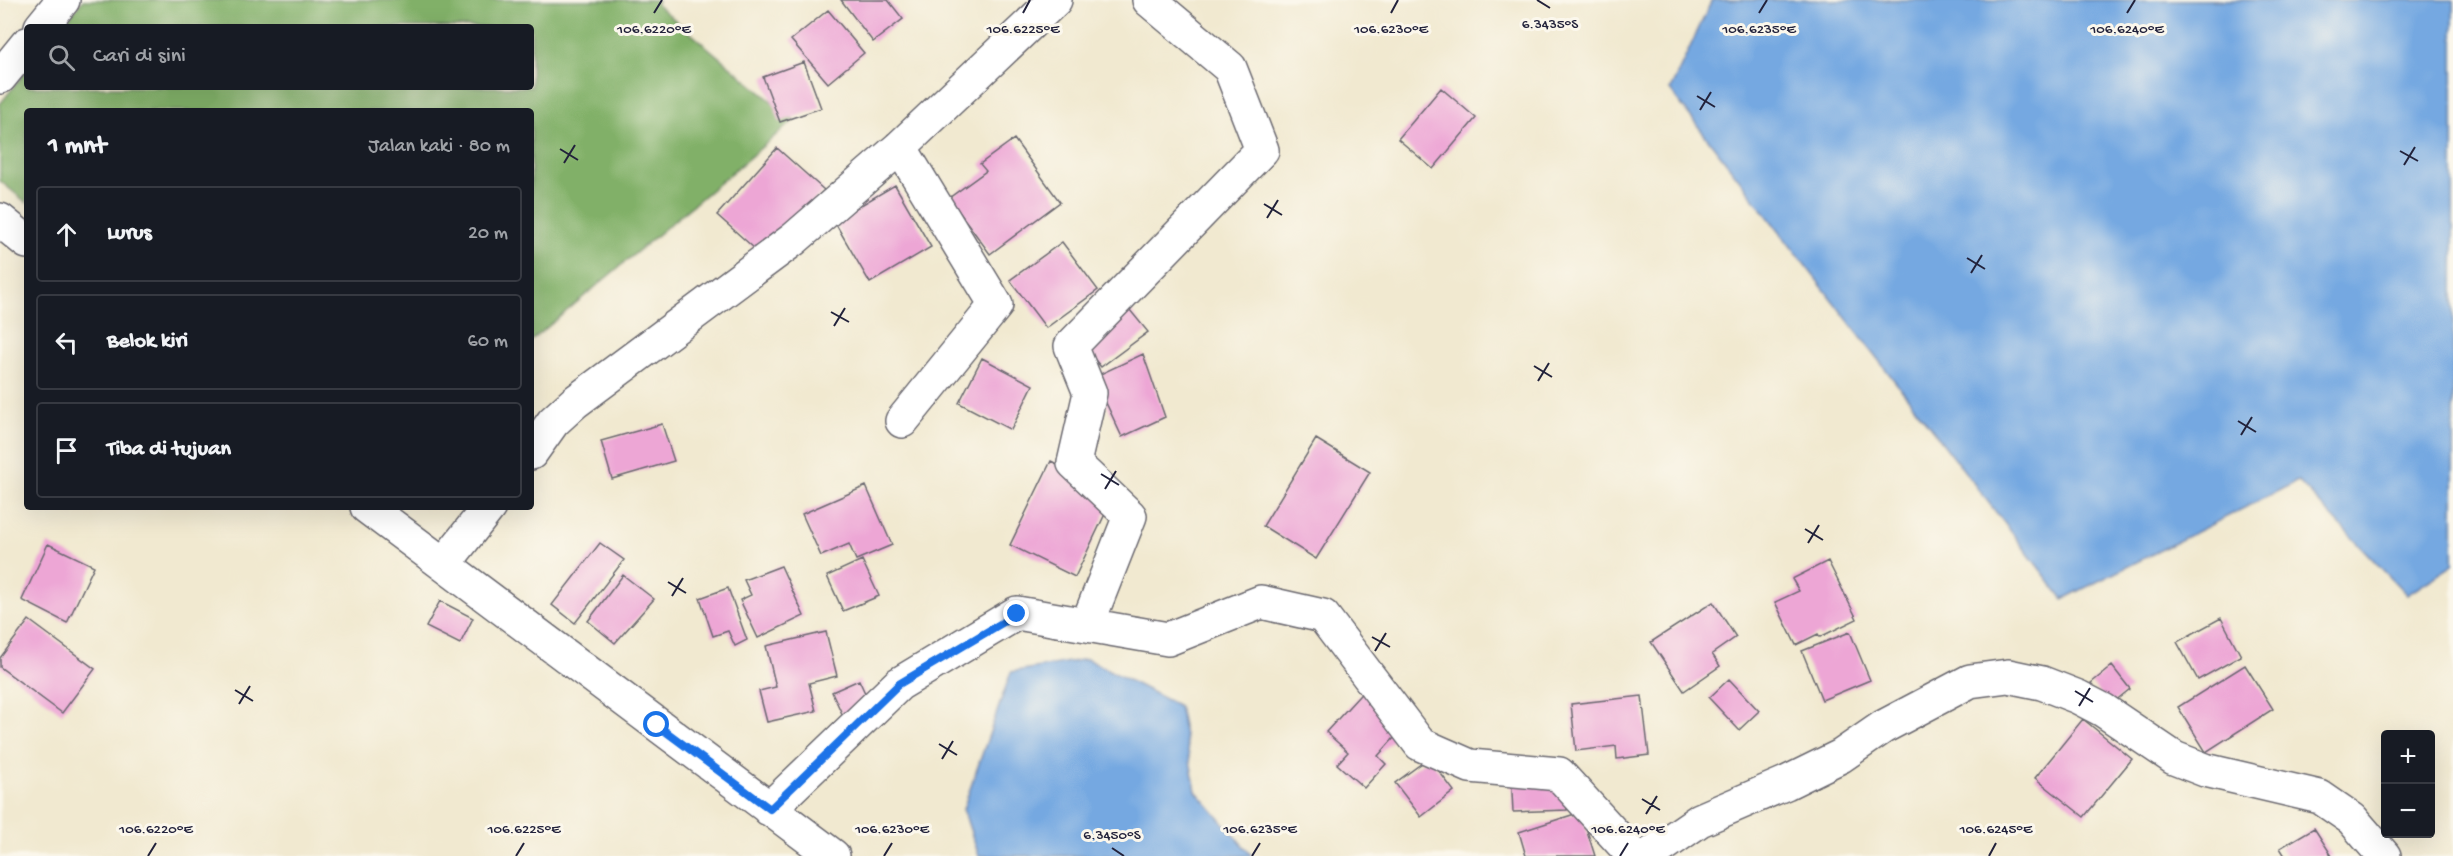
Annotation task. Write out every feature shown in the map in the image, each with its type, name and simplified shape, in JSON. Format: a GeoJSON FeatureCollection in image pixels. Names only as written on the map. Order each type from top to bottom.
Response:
{"type":"FeatureCollection","features":[{"type":"Feature","properties":{"kind":"street"},"geometry":{"type":"LineString","coordinates":[[43,24],[63,0]]}},
{"type":"Feature","properties":{"kind":"street"},"geometry":{"type":"LineString","coordinates":[[534,449],[553,422],[575,402],[794,239],[900,147],[1054,0]]}},
{"type":"Feature","properties":{"kind":"street"},"geometry":{"type":"LineString","coordinates":[[1087,626],[1130,516],[1074,463],[1090,393],[1071,346],[1262,150],[1230,68],[1149,0]]}},
{"type":"Feature","properties":{"kind":"street"},"geometry":{"type":"LineString","coordinates":[[0,77],[24,48]]}},
{"type":"Feature","properties":{"kind":"street"},"geometry":{"type":"LineString","coordinates":[[900,147],[996,305],[902,421]]}},
{"type":"Feature","properties":{"kind":"street"},"geometry":{"type":"LineString","coordinates":[[0,220],[24,240]]}},
{"type":"Feature","properties":{"kind":"street"},"geometry":{"type":"LineString","coordinates":[[371,510],[833,856]]}},
{"type":"Feature","properties":{"kind":"street"},"geometry":{"type":"LineString","coordinates":[[444,564],[487,510]]}},
{"type":"Feature","properties":{"kind":"street"},"geometry":{"type":"LineString","coordinates":[[770,809],[899,684],[1017,614],[1168,639],[1261,602],[1323,616],[1420,744],[1470,766],[1559,774],[1634,856]]}},
{"type":"Feature","properties":{"kind":"street"},"geometry":{"type":"LineString","coordinates":[[1648,856],[1700,820],[1786,783],[1841,756],[1883,727],[1970,681],[2008,676],[2042,683],[2078,696],[2103,710],[2174,758],[2205,770],[2320,797],[2352,819],[2384,856]]}},
{"type":"Feature","properties":{"kind":"green space"},"geometry":{"type":"Polygon","coordinates":[[[83,0],[658,0],[656,4],[794,120],[534,338],[534,108],[24,108],[24,201],[0,181],[0,104],[24,74],[24,90],[534,90],[534,24],[64,24],[83,0]]]}},
{"type":"Feature","properties":{"kind":"water"},"geometry":{"type":"Polygon","coordinates":[[[1712,0],[2453,0],[2453,565],[2407,595],[2298,481],[2063,599],[1670,90],[1712,0]]]}},
{"type":"Feature","properties":{"kind":"water"},"geometry":{"type":"Polygon","coordinates":[[[1087,659],[1179,706],[1196,791],[1252,856],[979,856],[963,809],[1011,672],[1087,659]]]}},
{"type":"Feature","properties":{"kind":"building"},"geometry":{"type":"Polygon","coordinates":[[[841,0],[888,0],[903,19],[873,42],[841,0]]]}},
{"type":"Feature","properties":{"kind":"building"},"geometry":{"type":"Polygon","coordinates":[[[828,10],[864,53],[828,83],[791,40],[828,10]]]}},
{"type":"Feature","properties":{"kind":"building"},"geometry":{"type":"Polygon","coordinates":[[[804,62],[821,108],[780,122],[763,77],[804,62]]]}},
{"type":"Feature","properties":{"kind":"building"},"geometry":{"type":"Polygon","coordinates":[[[1441,88],[1476,118],[1433,169],[1398,139],[1441,88]]]}},
{"type":"Feature","properties":{"kind":"building"},"geometry":{"type":"Polygon","coordinates":[[[1014,139],[1060,202],[990,254],[949,198],[986,171],[980,164],[1014,139]]]}},
{"type":"Feature","properties":{"kind":"building"},"geometry":{"type":"Polygon","coordinates":[[[777,148],[824,190],[763,256],[717,215],[777,148]]]}},
{"type":"Feature","properties":{"kind":"building"},"geometry":{"type":"Polygon","coordinates":[[[895,185],[931,247],[870,283],[834,221],[895,185]]]}},
{"type":"Feature","properties":{"kind":"building"},"geometry":{"type":"Polygon","coordinates":[[[1062,242],[1098,290],[1046,328],[1010,280],[1062,242]]]}},
{"type":"Feature","properties":{"kind":"building"},"geometry":{"type":"Polygon","coordinates":[[[1116,293],[1148,332],[1101,367],[1080,342],[1116,293]]]}},
{"type":"Feature","properties":{"kind":"building"},"geometry":{"type":"Polygon","coordinates":[[[1143,354],[1165,417],[1122,437],[1094,377],[1143,354]]]}},
{"type":"Feature","properties":{"kind":"building"},"geometry":{"type":"Polygon","coordinates":[[[982,358],[1033,385],[1011,430],[959,403],[982,358]]]}},
{"type":"Feature","properties":{"kind":"building"},"geometry":{"type":"Polygon","coordinates":[[[662,424],[674,461],[612,479],[601,441],[662,424]]]}},
{"type":"Feature","properties":{"kind":"building"},"geometry":{"type":"Polygon","coordinates":[[[1316,439],[1370,472],[1316,559],[1263,526],[1316,439]]]}},
{"type":"Feature","properties":{"kind":"building"},"geometry":{"type":"Polygon","coordinates":[[[1051,461],[1115,493],[1075,577],[1010,545],[1051,461]]]}},
{"type":"Feature","properties":{"kind":"building"},"geometry":{"type":"Polygon","coordinates":[[[866,486],[892,545],[856,560],[849,544],[821,556],[802,514],[866,486]]]}},
{"type":"Feature","properties":{"kind":"building"},"geometry":{"type":"Polygon","coordinates":[[[600,543],[624,560],[575,623],[552,605],[600,543]]]}},
{"type":"Feature","properties":{"kind":"building"},"geometry":{"type":"Polygon","coordinates":[[[48,544],[94,566],[67,623],[22,600],[48,544]]]}},
{"type":"Feature","properties":{"kind":"building"},"geometry":{"type":"Polygon","coordinates":[[[862,560],[879,596],[843,611],[827,576],[862,560]]]}},
{"type":"Feature","properties":{"kind":"building"},"geometry":{"type":"Polygon","coordinates":[[[1828,561],[1857,619],[1820,637],[1818,634],[1796,645],[1775,602],[1799,591],[1792,579],[1828,561]]]}},
{"type":"Feature","properties":{"kind":"building"},"geometry":{"type":"Polygon","coordinates":[[[781,566],[804,616],[758,638],[740,600],[751,595],[744,580],[781,566]]]}},
{"type":"Feature","properties":{"kind":"building"},"geometry":{"type":"Polygon","coordinates":[[[623,575],[654,599],[615,643],[588,621],[623,575]]]}},
{"type":"Feature","properties":{"kind":"building"},"geometry":{"type":"Polygon","coordinates":[[[728,588],[747,640],[735,646],[728,631],[713,636],[700,598],[728,588]]]}},
{"type":"Feature","properties":{"kind":"building"},"geometry":{"type":"Polygon","coordinates":[[[440,601],[473,618],[460,644],[426,627],[440,601]]]}},
{"type":"Feature","properties":{"kind":"building"},"geometry":{"type":"Polygon","coordinates":[[[1713,602],[1736,637],[1712,654],[1720,666],[1684,691],[1651,642],[1713,602]]]}},
{"type":"Feature","properties":{"kind":"building"},"geometry":{"type":"Polygon","coordinates":[[[2221,618],[2241,656],[2198,680],[2177,642],[2221,618]]]}},
{"type":"Feature","properties":{"kind":"building"},"geometry":{"type":"Polygon","coordinates":[[[29,620],[95,669],[62,713],[0,667],[0,658],[29,620]]]}},
{"type":"Feature","properties":{"kind":"building"},"geometry":{"type":"Polygon","coordinates":[[[826,632],[837,676],[809,683],[816,711],[767,722],[759,691],[776,687],[766,646],[826,632]]]}},
{"type":"Feature","properties":{"kind":"building"},"geometry":{"type":"Polygon","coordinates":[[[1850,632],[1870,680],[1822,700],[1802,651],[1850,632]]]}},
{"type":"Feature","properties":{"kind":"building"},"geometry":{"type":"Polygon","coordinates":[[[2245,665],[2273,709],[2206,752],[2178,707],[2245,665]]]}},
{"type":"Feature","properties":{"kind":"building"},"geometry":{"type":"Polygon","coordinates":[[[2112,666],[2130,689],[2109,706],[2091,683],[2112,666]]]}},
{"type":"Feature","properties":{"kind":"building"},"geometry":{"type":"Polygon","coordinates":[[[1729,679],[1759,711],[1739,730],[1709,698],[1729,679]]]}},
{"type":"Feature","properties":{"kind":"building"},"geometry":{"type":"Polygon","coordinates":[[[859,680],[876,717],[849,729],[832,692],[859,680]]]}},
{"type":"Feature","properties":{"kind":"building"},"geometry":{"type":"Polygon","coordinates":[[[1370,684],[1410,720],[1378,756],[1386,764],[1364,788],[1337,764],[1348,752],[1326,732],[1370,684]]]}},
{"type":"Feature","properties":{"kind":"building"},"geometry":{"type":"Polygon","coordinates":[[[1642,696],[1649,755],[1617,759],[1616,746],[1576,751],[1571,704],[1642,696]]]}},
{"type":"Feature","properties":{"kind":"building"},"geometry":{"type":"Polygon","coordinates":[[[2083,719],[2132,759],[2084,817],[2035,778],[2083,719]]]}},
{"type":"Feature","properties":{"kind":"building"},"geometry":{"type":"Polygon","coordinates":[[[1429,758],[1454,791],[1421,817],[1395,783],[1429,758]]]}},
{"type":"Feature","properties":{"kind":"building"},"geometry":{"type":"Polygon","coordinates":[[[1565,770],[1567,810],[1513,812],[1511,772],[1565,770]]]}},
{"type":"Feature","properties":{"kind":"building"},"geometry":{"type":"Polygon","coordinates":[[[1581,812],[1595,856],[1526,856],[1519,832],[1581,812]]]}},
{"type":"Feature","properties":{"kind":"building"},"geometry":{"type":"Polygon","coordinates":[[[2314,828],[2332,856],[2285,856],[2280,848],[2314,828]]]}},
{"type":"Feature","properties":{"kind":"route"},"geometry":{"type":"LineString","coordinates":[[657,725],[770,809],[899,684],[1017,614]]}}]}
